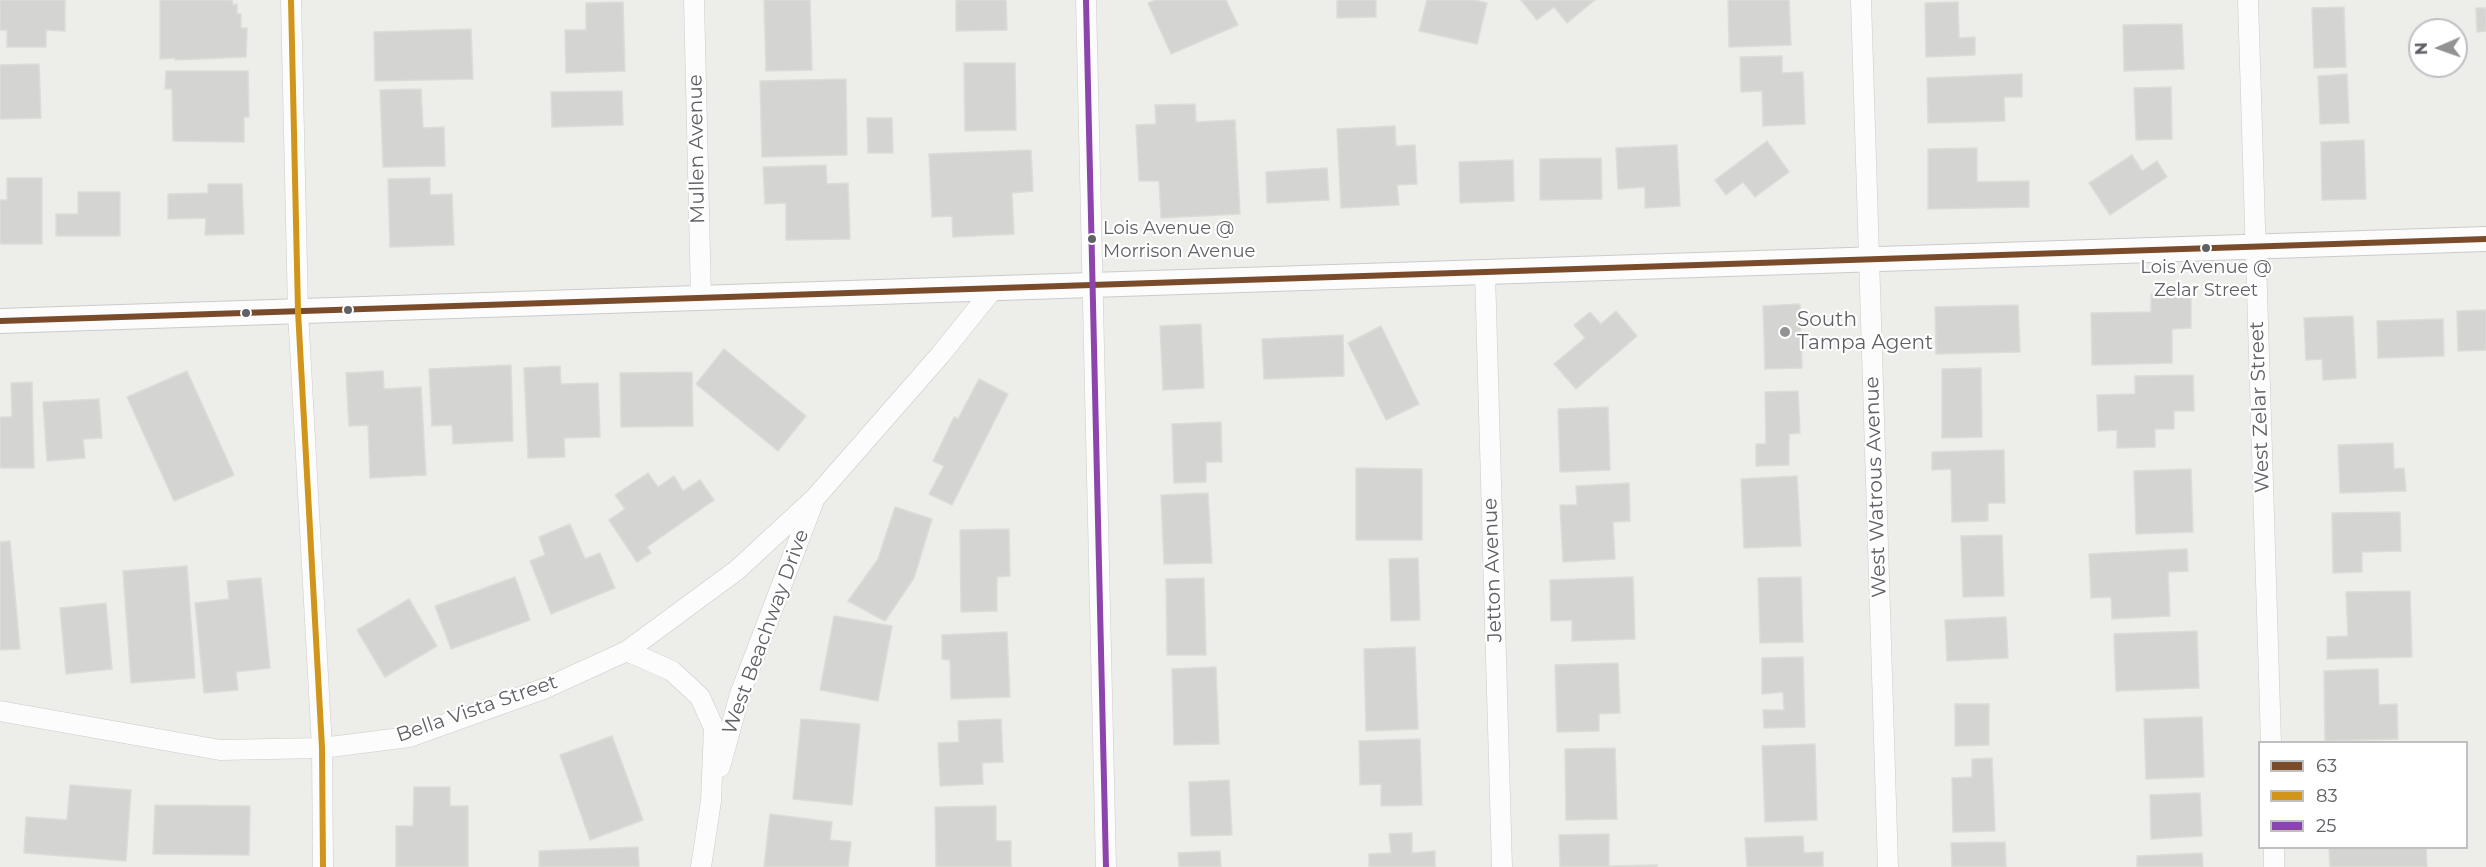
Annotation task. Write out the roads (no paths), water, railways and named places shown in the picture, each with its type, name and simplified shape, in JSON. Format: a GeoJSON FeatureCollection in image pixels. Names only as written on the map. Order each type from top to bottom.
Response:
{"type":"FeatureCollection","features":[{"type":"Feature","properties":{"kind":"street"},"geometry":{"type":"LineString","coordinates":[[291,0],[298,311],[322,748],[322,867]]}},
{"type":"Feature","properties":{"kind":"street","name":"Mullen Avenue"},"geometry":{"type":"LineString","coordinates":[[694,0],[701,297]]}},
{"type":"Feature","properties":{"kind":"street"},"geometry":{"type":"LineString","coordinates":[[1086,0],[1106,867]]}},
{"type":"Feature","properties":{"kind":"street","name":"West Watrous Avenue"},"geometry":{"type":"LineString","coordinates":[[1861,0],[1888,867]]}},
{"type":"Feature","properties":{"kind":"street","name":"West Zelar Street"},"geometry":{"type":"LineString","coordinates":[[2248,0],[2271,741]]}},
{"type":"Feature","properties":{"kind":"street"},"geometry":{"type":"LineString","coordinates":[[0,321],[2486,239]]}},
{"type":"Feature","properties":{"kind":"street","name":"Jetton Avenue"},"geometry":{"type":"LineString","coordinates":[[1485,272],[1502,867]]}},
{"type":"Feature","properties":{"kind":"street","name":"West Beachway Drive"},"geometry":{"type":"LineString","coordinates":[[701,867],[711,801],[714,728],[700,697],[672,671],[627,651],[737,570],[815,498],[941,354],[994,288]]}},
{"type":"Feature","properties":{"kind":"street","name":"West Beachway Drive"},"geometry":{"type":"LineString","coordinates":[[711,801],[740,694],[815,498]]}},
{"type":"Feature","properties":{"kind":"street","name":"Bella Vista Street"},"geometry":{"type":"LineString","coordinates":[[0,711],[220,750],[322,748],[409,737],[546,688],[627,651]]}},
{"type":"Feature","properties":{"kind":"street"},"geometry":{"type":"LineString","coordinates":[[2274,849],[2274,867]]}},
{"type":"Feature","properties":{"kind":"place","name":"Lois Avenue @ Morrison Avenue"},"geometry":{"type":"Point","coordinates":[1092,239]}},
{"type":"Feature","properties":{"kind":"place","name":"Lois Avenue @ Zelar Street"},"geometry":{"type":"Point","coordinates":[2206,248]}},
{"type":"Feature","properties":{"kind":"place","name":"South Tampa Agent"},"geometry":{"type":"Point","coordinates":[1785,332]}}]}
